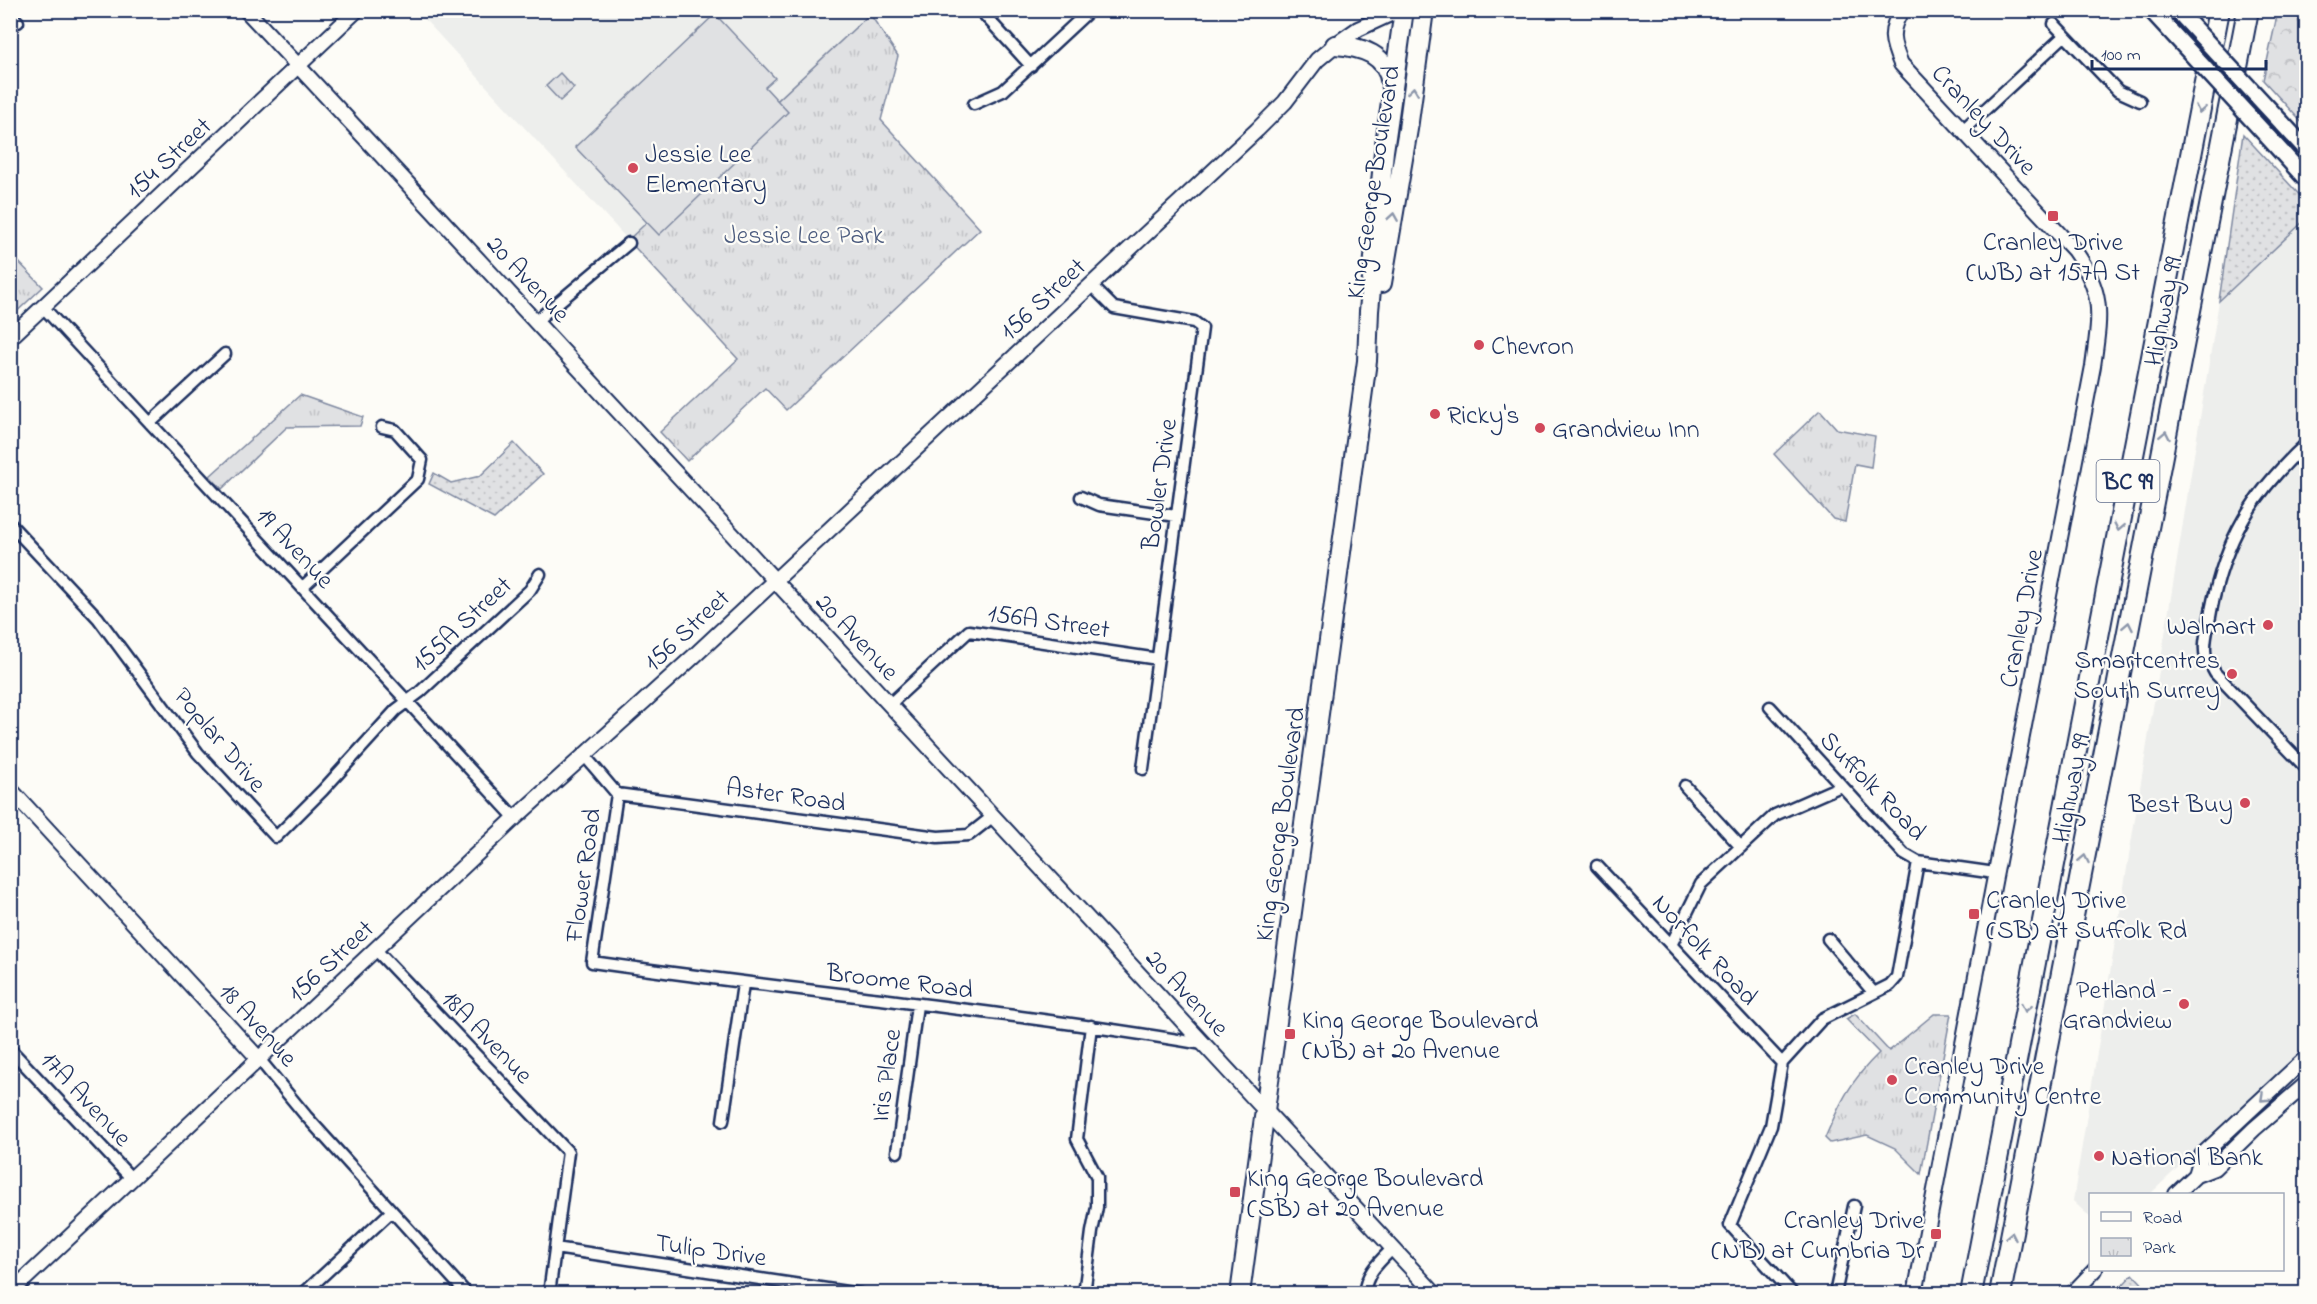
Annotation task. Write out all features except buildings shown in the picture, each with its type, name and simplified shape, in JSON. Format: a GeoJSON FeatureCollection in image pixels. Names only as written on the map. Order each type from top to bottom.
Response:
{"type":"FeatureCollection","features":[{"type":"Feature","properties":{"kind":"highway","name":"Highway 99"},"geometry":{"type":"LineString","coordinates":[[1971,1293],[2219,10]]}},
{"type":"Feature","properties":{"kind":"highway","name":"Highway 99"},"geometry":{"type":"LineString","coordinates":[[2000,1293],[2248,10]]}},
{"type":"Feature","properties":{"kind":"main road","name":"King George Boulevard"},"geometry":{"type":"LineString","coordinates":[[1367,361],[1370,300],[1391,86],[1404,10]]}},
{"type":"Feature","properties":{"kind":"main road","name":"King George Boulevard"},"geometry":{"type":"LineString","coordinates":[[1240,1293],[1367,361],[1408,129],[1424,10]]}},
{"type":"Feature","properties":{"kind":"main road"},"geometry":{"type":"LineString","coordinates":[[2151,10],[2307,179]]}},
{"type":"Feature","properties":{"kind":"main road"},"geometry":{"type":"LineString","coordinates":[[2177,10],[2307,149]]}},
{"type":"Feature","properties":{"kind":"main road"},"geometry":{"type":"LineString","coordinates":[[1335,45],[1355,47],[1371,53],[1384,65],[1391,86]]}},
{"type":"Feature","properties":{"kind":"street","name":"20 Avenue"},"geometry":{"type":"LineString","coordinates":[[246,10],[1435,1293]]}},
{"type":"Feature","properties":{"kind":"street","name":"154 Street"},"geometry":{"type":"LineString","coordinates":[[10,338],[357,10]]}},
{"type":"Feature","properties":{"kind":"street"},"geometry":{"type":"LineString","coordinates":[[980,10],[1031,66]]}},
{"type":"Feature","properties":{"kind":"street"},"geometry":{"type":"LineString","coordinates":[[974,104],[1003,91],[1090,10]]}},
{"type":"Feature","properties":{"kind":"street","name":"156 Street"},"geometry":{"type":"LineString","coordinates":[[10,1293],[515,818],[693,657],[1257,130],[1285,102],[1317,60],[1358,29],[1399,10]]}},
{"type":"Feature","properties":{"kind":"street","name":"Cranley Drive"},"geometry":{"type":"LineString","coordinates":[[1898,16],[1892,43],[1901,64],[2074,250],[2088,270],[2097,297],[2100,316],[2093,366],[1915,1293]]}},
{"type":"Feature","properties":{"kind":"street"},"geometry":{"type":"LineString","coordinates":[[2054,24],[2118,91],[2140,101]]}},
{"type":"Feature","properties":{"kind":"street"},"geometry":{"type":"LineString","coordinates":[[1963,130],[2064,36]]}},
{"type":"Feature","properties":{"kind":"street"},"geometry":{"type":"LineString","coordinates":[[536,321],[629,243]]}},
{"type":"Feature","properties":{"kind":"street","name":"Bowler Drive"},"geometry":{"type":"LineString","coordinates":[[1091,285],[1114,308],[1194,322],[1202,328],[1143,769]]}},
{"type":"Feature","properties":{"kind":"street","name":"19 Avenue"},"geometry":{"type":"LineString","coordinates":[[43,307],[515,818]]}},
{"type":"Feature","properties":{"kind":"street"},"geometry":{"type":"LineString","coordinates":[[150,423],[225,354]]}},
{"type":"Feature","properties":{"kind":"street"},"geometry":{"type":"LineString","coordinates":[[303,587],[418,479],[422,460],[395,430],[382,428]]}},
{"type":"Feature","properties":{"kind":"street"},"geometry":{"type":"LineString","coordinates":[[2307,444],[2283,466],[2259,494],[2241,522],[2224,556],[2206,639],[2206,656],[2215,673],[2307,768]]}},
{"type":"Feature","properties":{"kind":"street"},"geometry":{"type":"LineString","coordinates":[[1081,497],[1099,505],[1176,516]]}},
{"type":"Feature","properties":{"kind":"street","name":"Poplar Drive"},"geometry":{"type":"LineString","coordinates":[[10,524],[98,618],[198,753],[276,837],[323,790],[396,710],[408,701]]}},
{"type":"Feature","properties":{"kind":"street","name":"155A Street"},"geometry":{"type":"LineString","coordinates":[[408,701],[530,590],[540,574]]}},
{"type":"Feature","properties":{"kind":"street","name":"156A Street"},"geometry":{"type":"LineString","coordinates":[[890,705],[969,631],[1158,659]]}},
{"type":"Feature","properties":{"kind":"street","name":"Suffolk Road"},"geometry":{"type":"LineString","coordinates":[[1770,707],[1904,854],[1918,862],[1995,873]]}},
{"type":"Feature","properties":{"kind":"street"},"geometry":{"type":"LineString","coordinates":[[584,755],[617,794]]}},
{"type":"Feature","properties":{"kind":"street"},"geometry":{"type":"LineString","coordinates":[[1685,786],[1741,847]]}},
{"type":"Feature","properties":{"kind":"street"},"geometry":{"type":"LineString","coordinates":[[1671,945],[1701,884],[1775,815],[1841,786]]}},
{"type":"Feature","properties":{"kind":"street","name":"18 Avenue"},"geometry":{"type":"LineString","coordinates":[[10,789],[259,1059],[306,1116],[467,1293]]}},
{"type":"Feature","properties":{"kind":"street","name":"Aster Road"},"geometry":{"type":"LineString","coordinates":[[617,794],[938,837],[969,835],[992,817]]}},
{"type":"Feature","properties":{"kind":"street","name":"Flower Road"},"geometry":{"type":"LineString","coordinates":[[592,962],[617,794]]}},
{"type":"Feature","properties":{"kind":"street"},"geometry":{"type":"LineString","coordinates":[[1793,1293],[1730,1225],[1771,1126],[1782,1063],[1822,1019],[1890,985],[1897,977],[1918,862]]}},
{"type":"Feature","properties":{"kind":"street","name":"Norfolk Road"},"geometry":{"type":"LineString","coordinates":[[1597,866],[1782,1063]]}},
{"type":"Feature","properties":{"kind":"street"},"geometry":{"type":"LineString","coordinates":[[1828,939],[1874,992]]}},
{"type":"Feature","properties":{"kind":"street","name":"18A Avenue"},"geometry":{"type":"LineString","coordinates":[[376,950],[568,1152],[555,1248]]}},
{"type":"Feature","properties":{"kind":"street","name":"Broome Road"},"geometry":{"type":"LineString","coordinates":[[592,962],[743,984],[1091,1026],[1203,1044]]}},
{"type":"Feature","properties":{"kind":"street"},"geometry":{"type":"LineString","coordinates":[[723,1121],[743,984]]}},
{"type":"Feature","properties":{"kind":"street","name":"Iris Place"},"geometry":{"type":"LineString","coordinates":[[897,1152],[917,1005]]}},
{"type":"Feature","properties":{"kind":"street"},"geometry":{"type":"LineString","coordinates":[[1084,1293],[1097,1207],[1097,1177],[1077,1139],[1091,1026]]}},
{"type":"Feature","properties":{"kind":"street","name":"17A Avenue"},"geometry":{"type":"LineString","coordinates":[[10,1049],[131,1178]]}},
{"type":"Feature","properties":{"kind":"street"},"geometry":{"type":"LineString","coordinates":[[2196,1175],[2202,1155],[2307,1058]]}},
{"type":"Feature","properties":{"kind":"street"},"geometry":{"type":"LineString","coordinates":[[2177,1193],[2196,1175],[2214,1168],[2254,1129],[2307,1084]]}},
{"type":"Feature","properties":{"kind":"street"},"geometry":{"type":"LineString","coordinates":[[1835,1293],[1854,1206]]}},
{"type":"Feature","properties":{"kind":"street"},"geometry":{"type":"LineString","coordinates":[[303,1293],[392,1211]]}},
{"type":"Feature","properties":{"kind":"street"},"geometry":{"type":"LineString","coordinates":[[549,1293],[555,1248]]}},
{"type":"Feature","properties":{"kind":"street","name":"Tulip Drive"},"geometry":{"type":"LineString","coordinates":[[555,1248],[860,1293]]}},
{"type":"Feature","properties":{"kind":"street"},"geometry":{"type":"LineString","coordinates":[[1364,1293],[1365,1281],[1373,1268],[1393,1248]]}},
{"type":"Feature","properties":{"kind":"street"},"geometry":{"type":"LineString","coordinates":[[2072,1293],[2093,1271]]}},
{"type":"Feature","properties":{"kind":"shaded area","name":"Jessie Lee Elementary"},"geometry":{"type":"Polygon","coordinates":[[[867,10],[870,14],[628,240],[417,11],[867,10]]]}},
{"type":"Feature","properties":{"kind":"shaded area","name":"Smartcentres South Surrey"},"geometry":{"type":"Polygon","coordinates":[[[2306,219],[2306,1047],[2151,1193],[2089,1193],[2089,1216],[2073,1201],[2219,301],[2306,219]]]}},
{"type":"Feature","properties":{"kind":"green space"},"geometry":{"type":"Polygon","coordinates":[[[2278,11],[2306,11],[2306,127],[2263,80],[2278,11]]]}},
{"type":"Feature","properties":{"kind":"green space"},"geometry":{"type":"Polygon","coordinates":[[[715,14],[775,78],[765,87],[788,112],[659,235],[575,147],[715,14]]]}},
{"type":"Feature","properties":{"kind":"green space","name":"Jessie Lee Park"},"geometry":{"type":"Polygon","coordinates":[[[870,14],[898,56],[881,120],[980,229],[786,410],[765,388],[687,461],[660,432],[738,359],[628,240],[870,14]]]}},
{"type":"Feature","properties":{"kind":"green space"},"geometry":{"type":"Polygon","coordinates":[[[560,73],[574,88],[560,101],[546,86],[560,73]]]}},
{"type":"Feature","properties":{"kind":"green space"},"geometry":{"type":"Polygon","coordinates":[[[2243,134],[2306,202],[2306,219],[2219,301],[2243,134]]]}},
{"type":"Feature","properties":{"kind":"green space"},"geometry":{"type":"Polygon","coordinates":[[[11,254],[43,287],[11,317],[11,254]]]}},
{"type":"Feature","properties":{"kind":"green space"},"geometry":{"type":"Polygon","coordinates":[[[300,395],[363,417],[360,426],[287,427],[222,489],[210,476],[300,395]]]}},
{"type":"Feature","properties":{"kind":"green space"},"geometry":{"type":"Polygon","coordinates":[[[1820,410],[1837,429],[1875,436],[1871,467],[1855,464],[1845,522],[1833,519],[1774,454],[1820,410]]]}},
{"type":"Feature","properties":{"kind":"green space"},"geometry":{"type":"Polygon","coordinates":[[[514,443],[543,474],[494,519],[429,484],[434,473],[451,483],[480,476],[514,443]]]}},
{"type":"Feature","properties":{"kind":"green space"},"geometry":{"type":"Polygon","coordinates":[[[1855,1014],[1889,1051],[1934,1014],[1951,1014],[1921,1174],[1895,1148],[1867,1135],[1830,1143],[1825,1138],[1847,1093],[1860,1073],[1879,1053],[1846,1019],[1855,1014]]]}},
{"type":"Feature","properties":{"kind":"green space"},"geometry":{"type":"Polygon","coordinates":[[[2133,1274],[2151,1293],[2115,1293],[2133,1274]]]}},
{"type":"Feature","properties":{"kind":"place","name":"Jessie Lee Elementary"},"geometry":{"type":"Point","coordinates":[633,168]}},
{"type":"Feature","properties":{"kind":"place","name":"Cranley Drive (WB) at 157A St"},"geometry":{"type":"Point","coordinates":[2053,216]}},
{"type":"Feature","properties":{"kind":"place","name":"Chevron"},"geometry":{"type":"Point","coordinates":[1479,345]}},
{"type":"Feature","properties":{"kind":"place","name":"Ricky's"},"geometry":{"type":"Point","coordinates":[1435,414]}},
{"type":"Feature","properties":{"kind":"place","name":"Grandview Inn"},"geometry":{"type":"Point","coordinates":[1540,428]}},
{"type":"Feature","properties":{"kind":"place","name":"Walmart"},"geometry":{"type":"Point","coordinates":[2268,625]}},
{"type":"Feature","properties":{"kind":"place","name":"Smartcentres South Surrey"},"geometry":{"type":"Point","coordinates":[2232,674]}},
{"type":"Feature","properties":{"kind":"place","name":"Best Buy"},"geometry":{"type":"Point","coordinates":[2245,803]}},
{"type":"Feature","properties":{"kind":"place","name":"Cranley Drive (SB) at Suffolk Rd"},"geometry":{"type":"Point","coordinates":[1974,914]}},
{"type":"Feature","properties":{"kind":"place","name":"Petland - Grandview"},"geometry":{"type":"Point","coordinates":[2184,1004]}},
{"type":"Feature","properties":{"kind":"place","name":"King George Boulevard (NB) at 20 Avenue"},"geometry":{"type":"Point","coordinates":[1290,1034]}},
{"type":"Feature","properties":{"kind":"place","name":"Cranley Drive Community Centre"},"geometry":{"type":"Point","coordinates":[1892,1080]}},
{"type":"Feature","properties":{"kind":"place","name":"National Bank"},"geometry":{"type":"Point","coordinates":[2099,1156]}},
{"type":"Feature","properties":{"kind":"place","name":"King George Boulevard (SB) at 20 Avenue"},"geometry":{"type":"Point","coordinates":[1235,1192]}},
{"type":"Feature","properties":{"kind":"place","name":"Cranley Drive (NB) at Cumbria Dr"},"geometry":{"type":"Point","coordinates":[1936,1234]}}]}
